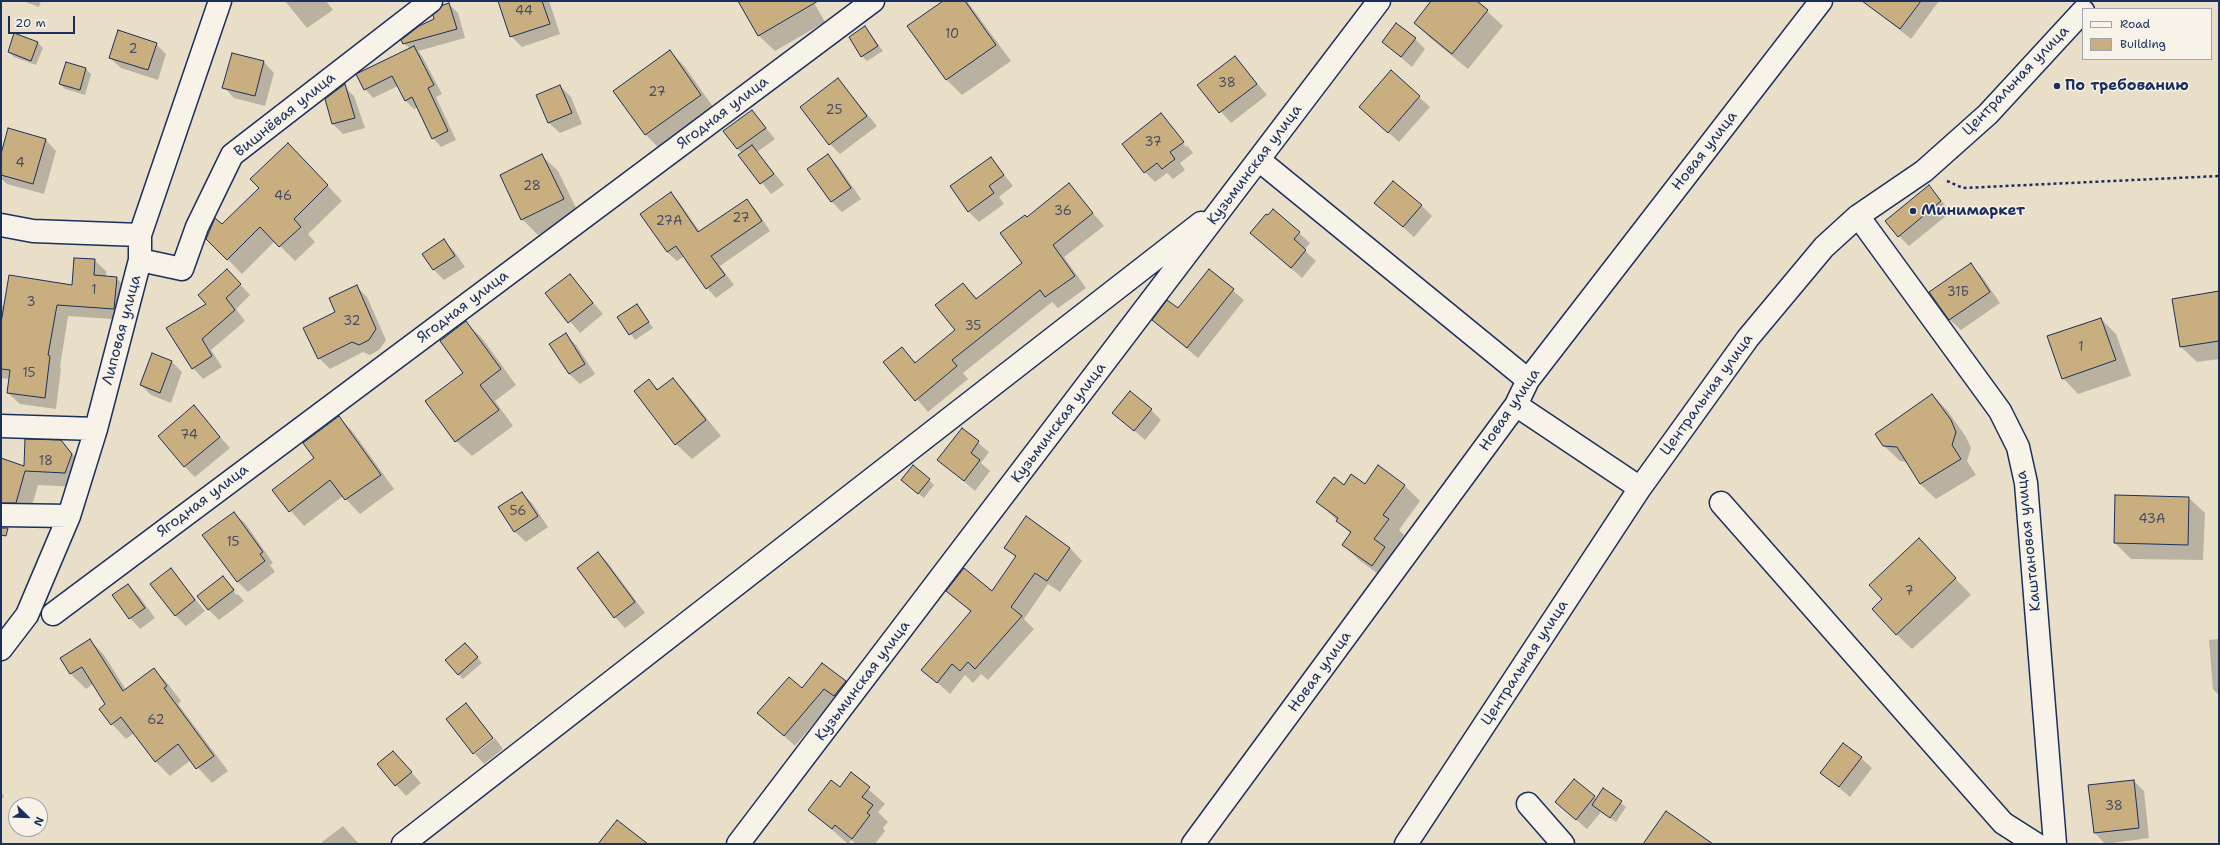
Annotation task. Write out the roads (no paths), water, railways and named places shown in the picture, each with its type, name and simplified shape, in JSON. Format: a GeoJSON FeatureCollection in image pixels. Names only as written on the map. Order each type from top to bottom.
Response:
{"type":"FeatureCollection","features":[{"type":"Feature","properties":{"kind":"street","name":"Липовая улица"},"geometry":{"type":"LineString","coordinates":[[1,649],[27,615],[68,516],[96,428],[140,260],[140,235],[220,1]]}},
{"type":"Feature","properties":{"kind":"street","name":"Вишнёвая улица"},"geometry":{"type":"LineString","coordinates":[[140,260],[182,269],[197,227],[232,155],[431,1]]}},
{"type":"Feature","properties":{"kind":"street","name":"Ягодная улица"},"geometry":{"type":"LineString","coordinates":[[53,614],[873,1]]}},
{"type":"Feature","properties":{"kind":"street","name":"Кузьминская улица"},"geometry":{"type":"LineString","coordinates":[[738,844],[1260,160],[1379,1]]}},
{"type":"Feature","properties":{"kind":"street","name":"Новая улица"},"geometry":{"type":"LineString","coordinates":[[1193,844],[1516,405],[1528,380],[1821,1]]}},
{"type":"Feature","properties":{"kind":"street","name":"Центральная улица"},"geometry":{"type":"LineString","coordinates":[[1406,844],[1640,488],[1748,338],[1824,247],[1858,216],[1924,171],[1988,114],[2082,12]]}},
{"type":"Feature","properties":{"kind":"street"},"geometry":{"type":"LineString","coordinates":[[1260,160],[1528,380]]}},
{"type":"Feature","properties":{"kind":"street"},"geometry":{"type":"LineString","coordinates":[[403,844],[1225,204]]}},
{"type":"Feature","properties":{"kind":"street","name":"Каштановая улица"},"geometry":{"type":"LineString","coordinates":[[1858,216],[2000,411],[2018,447],[2026,483],[2055,844]]}},
{"type":"Feature","properties":{"kind":"street"},"geometry":{"type":"LineString","coordinates":[[1,225],[33,231],[140,235]]}},
{"type":"Feature","properties":{"kind":"street"},"geometry":{"type":"LineString","coordinates":[[1516,405],[1640,488]]}},
{"type":"Feature","properties":{"kind":"street"},"geometry":{"type":"LineString","coordinates":[[1,426],[96,428]]}},
{"type":"Feature","properties":{"kind":"street"},"geometry":{"type":"LineString","coordinates":[[1721,503],[2003,823],[2036,844]]}},
{"type":"Feature","properties":{"kind":"street"},"geometry":{"type":"LineString","coordinates":[[1,515],[68,516]]}},
{"type":"Feature","properties":{"kind":"street"},"geometry":{"type":"LineString","coordinates":[[1528,804],[1563,844]]}},
{"type":"Feature","properties":{"kind":"place","name":"По требованию"},"geometry":{"type":"Point","coordinates":[2057,86]}},
{"type":"Feature","properties":{"kind":"place","name":"Минимаркет"},"geometry":{"type":"Point","coordinates":[1913,211]}}]}
